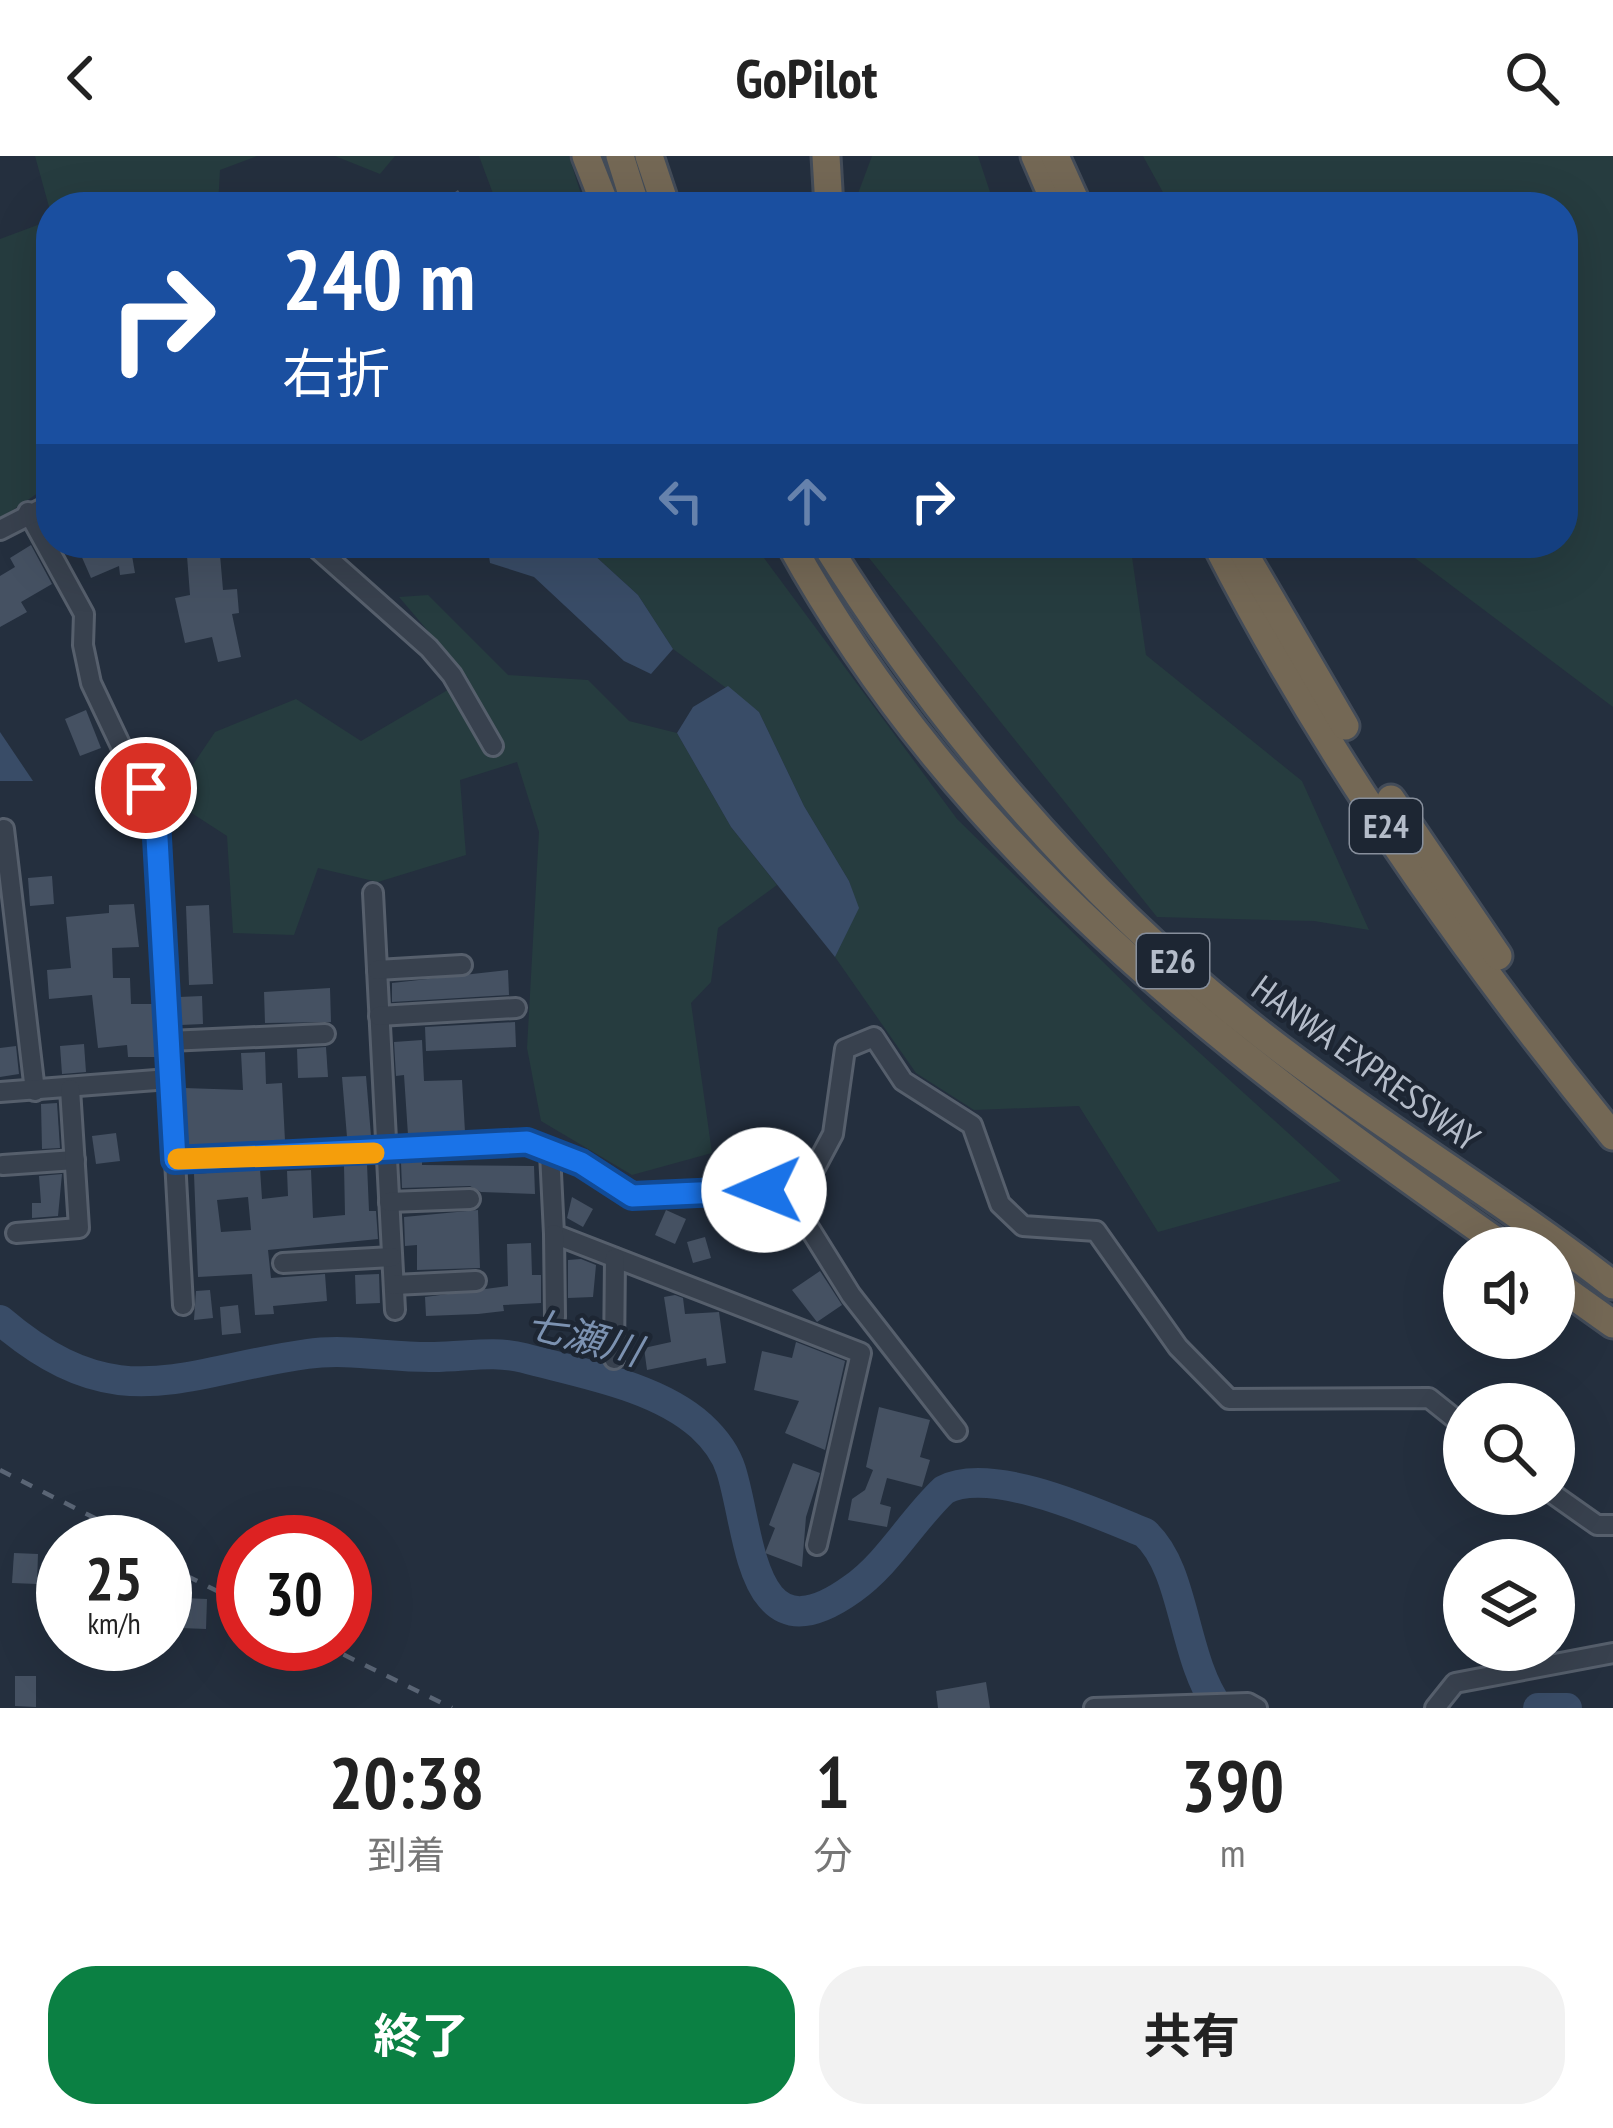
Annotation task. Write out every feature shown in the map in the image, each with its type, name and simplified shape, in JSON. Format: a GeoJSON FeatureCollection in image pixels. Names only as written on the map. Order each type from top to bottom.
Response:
{"type":"FeatureCollection","features":[{"type":"Feature","properties":{"kind":"highway"},"geometry":{"type":"LineString","coordinates":[[586,156],[600,192]]}},
{"type":"Feature","properties":{"kind":"highway"},"geometry":{"type":"LineString","coordinates":[[620,156],[631,192]]}},
{"type":"Feature","properties":{"kind":"highway"},"geometry":{"type":"LineString","coordinates":[[649,156],[661,192]]}},
{"type":"Feature","properties":{"kind":"highway"},"geometry":{"type":"LineString","coordinates":[[826,156],[828,192]]}},
{"type":"Feature","properties":{"kind":"highway"},"geometry":{"type":"LineString","coordinates":[[1043,160],[1053,192]]}},
{"type":"Feature","properties":{"kind":"highway"},"geometry":{"type":"LineString","coordinates":[[1043,160],[1067,192]]}},
{"type":"Feature","properties":{"kind":"highway","name":"HANWA EXPRESSWAY"},"geometry":{"type":"LineString","coordinates":[[798,558],[922,738],[1079,914],[1221,1042],[1477,1227]]}},
{"type":"Feature","properties":{"kind":"highway","name":"HANWA EXPRESSWAY"},"geometry":{"type":"LineString","coordinates":[[835,558],[948,719],[1093,886],[1241,1019],[1613,1285]]}},
{"type":"Feature","properties":{"kind":"highway"},"geometry":{"type":"LineString","coordinates":[[851,558],[953,712],[1093,886]]}},
{"type":"Feature","properties":{"kind":"highway","name":"E24"},"geometry":{"type":"LineString","coordinates":[[1225,558],[1336,749],[1425,886],[1583,1085],[1613,1108]]}},
{"type":"Feature","properties":{"kind":"highway","name":"E24"},"geometry":{"type":"LineString","coordinates":[[1247,558],[1352,738],[1613,1136]]}},
{"type":"Feature","properties":{"kind":"highway"},"geometry":{"type":"LineString","coordinates":[[1575,1297],[1613,1324]]}},
{"type":"Feature","properties":{"kind":"street"},"geometry":{"type":"LineString","coordinates":[[0,530],[36,509]]}},
{"type":"Feature","properties":{"kind":"street"},"geometry":{"type":"LineString","coordinates":[[28,512],[36,527]]}},
{"type":"Feature","properties":{"kind":"street"},"geometry":{"type":"LineString","coordinates":[[53,558],[84,614],[83,645],[91,683],[156,820],[182,1305]]}},
{"type":"Feature","properties":{"kind":"street"},"geometry":{"type":"LineString","coordinates":[[328,558],[452,675],[493,746]]}},
{"type":"Feature","properties":{"kind":"street"},"geometry":{"type":"LineString","coordinates":[[4,829],[34,1090]]}},
{"type":"Feature","properties":{"kind":"street"},"geometry":{"type":"LineString","coordinates":[[373,893],[395,1310]]}},
{"type":"Feature","properties":{"kind":"street"},"geometry":{"type":"LineString","coordinates":[[377,970],[463,965]]}},
{"type":"Feature","properties":{"kind":"street"},"geometry":{"type":"LineString","coordinates":[[379,1016],[516,1008]]}},
{"type":"Feature","properties":{"kind":"street"},"geometry":{"type":"LineString","coordinates":[[169,1041],[325,1034]]}},
{"type":"Feature","properties":{"kind":"street"},"geometry":{"type":"LineString","coordinates":[[793,1209],[833,1134],[844,1049],[874,1036],[903,1081],[972,1125],[1000,1204],[1023,1226],[1096,1231],[1178,1347],[1229,1399],[1429,1398],[1443,1409]]}},
{"type":"Feature","properties":{"kind":"street"},"geometry":{"type":"LineString","coordinates":[[0,1092],[169,1079]]}},
{"type":"Feature","properties":{"kind":"street"},"geometry":{"type":"LineString","coordinates":[[16,1233],[79,1228],[70,1089]]}},
{"type":"Feature","properties":{"kind":"street"},"geometry":{"type":"LineString","coordinates":[[175,1160],[386,1153],[527,1142],[581,1163],[632,1196],[764,1190],[793,1209],[957,1431]]}},
{"type":"Feature","properties":{"kind":"street"},"geometry":{"type":"LineString","coordinates":[[550,1153],[555,1317]]}},
{"type":"Feature","properties":{"kind":"street"},"geometry":{"type":"LineString","coordinates":[[3,1165],[75,1160]]}},
{"type":"Feature","properties":{"kind":"street"},"geometry":{"type":"LineString","coordinates":[[389,1202],[470,1199]]}},
{"type":"Feature","properties":{"kind":"street"},"geometry":{"type":"LineString","coordinates":[[554,1234],[861,1353],[817,1546]]}},
{"type":"Feature","properties":{"kind":"street"},"geometry":{"type":"LineString","coordinates":[[283,1263],[392,1257]]}},
{"type":"Feature","properties":{"kind":"street"},"geometry":{"type":"LineString","coordinates":[[614,1359],[615,1258]]}},
{"type":"Feature","properties":{"kind":"street"},"geometry":{"type":"LineString","coordinates":[[394,1286],[476,1281]]}},
{"type":"Feature","properties":{"kind":"street"},"geometry":{"type":"LineString","coordinates":[[1575,1510],[1597,1525],[1613,1525]]}},
{"type":"Feature","properties":{"kind":"street"},"geometry":{"type":"LineString","coordinates":[[1435,1708],[1455,1683],[1613,1653]]}},
{"type":"Feature","properties":{"kind":"street"},"geometry":{"type":"LineString","coordinates":[[1094,1708],[1253,1705]]}},
{"type":"Feature","properties":{"kind":"green space"},"geometry":{"type":"Polygon","coordinates":[[[35,156],[257,156],[220,170],[219,192],[45,192],[35,156]]]}},
{"type":"Feature","properties":{"kind":"green space"},"geometry":{"type":"Polygon","coordinates":[[[335,156],[395,156],[380,174],[335,156]]]}},
{"type":"Feature","properties":{"kind":"green space"},"geometry":{"type":"Polygon","coordinates":[[[479,156],[569,156],[580,192],[492,192],[479,156]]]}},
{"type":"Feature","properties":{"kind":"green space"},"geometry":{"type":"Polygon","coordinates":[[[872,156],[978,156],[990,192],[859,192],[872,156]]]}},
{"type":"Feature","properties":{"kind":"green space"},"geometry":{"type":"Polygon","coordinates":[[[1143,156],[1613,156],[1613,707],[1415,558],[1578,558],[1578,192],[1163,192],[1143,156]]]}},
{"type":"Feature","properties":{"kind":"green space"},"geometry":{"type":"Polygon","coordinates":[[[36,226],[36,494],[0,519],[0,239],[36,226]]]}},
{"type":"Feature","properties":{"kind":"green space"},"geometry":{"type":"Polygon","coordinates":[[[597,558],[764,558],[957,819],[1148,1006],[1341,1181],[1158,1232],[1079,1106],[974,1110],[916,1073],[835,957],[858,908],[849,881],[804,806],[759,712],[673,649],[638,595],[597,558]]]}},
{"type":"Feature","properties":{"kind":"green space"},"geometry":{"type":"Polygon","coordinates":[[[869,558],[1132,558],[1146,655],[1302,781],[1369,930],[1314,921],[1157,917],[869,558]]]}},
{"type":"Feature","properties":{"kind":"green space"},"geometry":{"type":"Polygon","coordinates":[[[428,595],[508,675],[588,680],[629,721],[677,733],[731,827],[777,885],[718,928],[711,982],[691,1003],[712,1153],[632,1175],[541,1121],[527,1048],[539,832],[517,762],[460,780],[466,855],[378,882],[318,868],[294,935],[233,933],[227,836],[170,799],[215,732],[296,699],[361,741],[468,678],[399,597],[428,595]]]}},
{"type":"Feature","properties":{"kind":"water"},"geometry":{"type":"Polygon","coordinates":[[[489,558],[597,558],[638,595],[673,649],[651,674],[624,661],[534,577],[490,563],[489,558]]]}},
{"type":"Feature","properties":{"kind":"water"},"geometry":{"type":"Polygon","coordinates":[[[728,686],[759,712],[804,806],[849,881],[859,908],[835,957],[731,827],[677,733],[693,707],[728,686]]]}},
{"type":"Feature","properties":{"kind":"water"},"geometry":{"type":"Polygon","coordinates":[[[0,732],[33,781],[0,781],[0,732]]]}},
{"type":"Feature","properties":{"kind":"building"},"geometry":{"type":"Polygon","coordinates":[[[31,545],[52,584],[21,602],[27,612],[0,627],[0,576],[15,567],[10,558],[31,545]]]}},
{"type":"Feature","properties":{"kind":"building"},"geometry":{"type":"Polygon","coordinates":[[[82,558],[132,558],[135,573],[120,575],[119,566],[91,578],[82,558]]]}},
{"type":"Feature","properties":{"kind":"building"},"geometry":{"type":"Polygon","coordinates":[[[187,558],[220,558],[223,590],[237,589],[239,613],[232,614],[241,657],[218,662],[212,637],[185,643],[175,598],[190,595],[187,558]]]}},
{"type":"Feature","properties":{"kind":"building"},"geometry":{"type":"Polygon","coordinates":[[[86,710],[101,748],[80,756],[65,719],[86,710]]]}},
{"type":"Feature","properties":{"kind":"building"},"geometry":{"type":"Polygon","coordinates":[[[126,788],[134,804],[116,811],[109,795],[126,788]]]}},
{"type":"Feature","properties":{"kind":"building"},"geometry":{"type":"Polygon","coordinates":[[[52,876],[54,904],[30,906],[28,878],[52,876]]]}},
{"type":"Feature","properties":{"kind":"building"},"geometry":{"type":"Polygon","coordinates":[[[134,904],[139,947],[112,948],[113,978],[130,978],[131,1004],[153,1004],[156,1057],[128,1057],[127,1045],[98,1048],[92,995],[49,999],[47,970],[71,968],[66,917],[109,913],[109,905],[134,904]]]}},
{"type":"Feature","properties":{"kind":"building"},"geometry":{"type":"Polygon","coordinates":[[[209,905],[213,984],[189,985],[186,906],[209,905]]]}},
{"type":"Feature","properties":{"kind":"building"},"geometry":{"type":"Polygon","coordinates":[[[508,970],[509,995],[392,1002],[392,983],[508,970]]]}},
{"type":"Feature","properties":{"kind":"building"},"geometry":{"type":"Polygon","coordinates":[[[330,988],[331,1022],[265,1023],[264,992],[330,988]]]}},
{"type":"Feature","properties":{"kind":"building"},"geometry":{"type":"Polygon","coordinates":[[[202,996],[203,1024],[181,1025],[179,997],[202,996]]]}},
{"type":"Feature","properties":{"kind":"building"},"geometry":{"type":"Polygon","coordinates":[[[515,1022],[516,1047],[426,1051],[425,1027],[515,1022]]]}},
{"type":"Feature","properties":{"kind":"building"},"geometry":{"type":"Polygon","coordinates":[[[422,1040],[424,1081],[462,1080],[465,1132],[408,1135],[404,1075],[396,1076],[394,1042],[422,1040]]]}},
{"type":"Feature","properties":{"kind":"building"},"geometry":{"type":"Polygon","coordinates":[[[84,1044],[86,1072],[62,1074],[60,1046],[84,1044]]]}},
{"type":"Feature","properties":{"kind":"building"},"geometry":{"type":"Polygon","coordinates":[[[16,1046],[19,1074],[0,1077],[0,1048],[16,1046]]]}},
{"type":"Feature","properties":{"kind":"building"},"geometry":{"type":"Polygon","coordinates":[[[326,1047],[328,1077],[298,1078],[297,1049],[326,1047]]]}},
{"type":"Feature","properties":{"kind":"building"},"geometry":{"type":"Polygon","coordinates":[[[265,1052],[266,1084],[282,1083],[285,1141],[188,1146],[184,1088],[243,1090],[241,1053],[265,1052]]]}},
{"type":"Feature","properties":{"kind":"building"},"geometry":{"type":"Polygon","coordinates":[[[366,1076],[371,1136],[347,1137],[342,1077],[366,1076]]]}},
{"type":"Feature","properties":{"kind":"building"},"geometry":{"type":"Polygon","coordinates":[[[57,1103],[60,1148],[42,1149],[41,1104],[57,1103]]]}},
{"type":"Feature","properties":{"kind":"building"},"geometry":{"type":"Polygon","coordinates":[[[116,1133],[120,1161],[96,1164],[92,1136],[116,1133]]]}},
{"type":"Feature","properties":{"kind":"building"},"geometry":{"type":"Polygon","coordinates":[[[422,1161],[422,1165],[534,1166],[535,1194],[481,1192],[470,1186],[402,1188],[401,1162],[422,1161]]]}},
{"type":"Feature","properties":{"kind":"building"},"geometry":{"type":"Polygon","coordinates":[[[367,1164],[369,1211],[376,1211],[378,1239],[268,1250],[271,1278],[325,1274],[327,1301],[273,1306],[274,1314],[255,1315],[252,1274],[198,1277],[194,1174],[260,1169],[262,1199],[288,1196],[287,1171],[311,1170],[313,1218],[345,1215],[344,1165],[367,1164]],[[248,1197],[217,1200],[221,1232],[251,1230],[248,1197]]]}},
{"type":"Feature","properties":{"kind":"building"},"geometry":{"type":"Polygon","coordinates":[[[62,1174],[58,1216],[32,1218],[32,1203],[41,1203],[39,1176],[62,1174]]]}},
{"type":"Feature","properties":{"kind":"building"},"geometry":{"type":"Polygon","coordinates":[[[572,1197],[593,1209],[583,1227],[567,1218],[572,1197]]]}},
{"type":"Feature","properties":{"kind":"building"},"geometry":{"type":"Polygon","coordinates":[[[478,1210],[480,1268],[417,1270],[417,1245],[405,1246],[404,1217],[478,1210]]]}},
{"type":"Feature","properties":{"kind":"building"},"geometry":{"type":"Polygon","coordinates":[[[666,1210],[686,1219],[675,1244],[655,1235],[666,1210]]]}},
{"type":"Feature","properties":{"kind":"building"},"geometry":{"type":"Polygon","coordinates":[[[705,1237],[711,1258],[693,1263],[687,1242],[705,1237]]]}},
{"type":"Feature","properties":{"kind":"building"},"geometry":{"type":"Polygon","coordinates":[[[531,1243],[532,1275],[541,1275],[541,1303],[503,1305],[504,1311],[478,1314],[426,1316],[425,1297],[508,1286],[507,1244],[531,1243]]]}},
{"type":"Feature","properties":{"kind":"building"},"geometry":{"type":"Polygon","coordinates":[[[568,1260],[596,1265],[593,1297],[568,1298],[568,1260]]]}},
{"type":"Feature","properties":{"kind":"building"},"geometry":{"type":"Polygon","coordinates":[[[820,1271],[842,1305],[817,1322],[792,1290],[820,1271]]]}},
{"type":"Feature","properties":{"kind":"building"},"geometry":{"type":"Polygon","coordinates":[[[379,1274],[380,1303],[356,1304],[355,1275],[379,1274]]]}},
{"type":"Feature","properties":{"kind":"building"},"geometry":{"type":"Polygon","coordinates":[[[210,1290],[213,1318],[194,1320],[196,1291],[210,1290]]]}},
{"type":"Feature","properties":{"kind":"building"},"geometry":{"type":"Polygon","coordinates":[[[664,1297],[683,1298],[685,1314],[719,1312],[726,1363],[707,1366],[706,1358],[647,1370],[644,1348],[671,1342],[664,1297]]]}},
{"type":"Feature","properties":{"kind":"building"},"geometry":{"type":"Polygon","coordinates":[[[238,1305],[241,1333],[222,1335],[220,1307],[238,1305]]]}},
{"type":"Feature","properties":{"kind":"building"},"geometry":{"type":"Polygon","coordinates":[[[596,1325],[598,1348],[578,1349],[577,1326],[596,1325]]]}},
{"type":"Feature","properties":{"kind":"building"},"geometry":{"type":"Polygon","coordinates":[[[796,1342],[845,1361],[825,1450],[785,1433],[799,1401],[754,1390],[762,1351],[792,1358],[796,1342]]]}},
{"type":"Feature","properties":{"kind":"building"},"geometry":{"type":"Polygon","coordinates":[[[879,1407],[930,1420],[920,1457],[930,1460],[922,1487],[887,1478],[880,1504],[891,1507],[887,1527],[848,1520],[852,1499],[865,1490],[873,1470],[866,1467],[879,1407]]]}},
{"type":"Feature","properties":{"kind":"building"},"geometry":{"type":"Polygon","coordinates":[[[793,1463],[820,1473],[806,1517],[802,1567],[765,1553],[775,1528],[769,1525],[793,1463]]]}},
{"type":"Feature","properties":{"kind":"building"},"geometry":{"type":"Polygon","coordinates":[[[14,1553],[36,1554],[36,1584],[12,1583],[14,1553]]]}},
{"type":"Feature","properties":{"kind":"building"},"geometry":{"type":"Polygon","coordinates":[[[192,1598],[207,1599],[206,1629],[192,1628],[192,1598]]]}},
{"type":"Feature","properties":{"kind":"building"},"geometry":{"type":"Polygon","coordinates":[[[15,1676],[36,1676],[36,1707],[15,1706],[15,1676]]]}},
{"type":"Feature","properties":{"kind":"building"},"geometry":{"type":"Polygon","coordinates":[[[986,1682],[990,1708],[938,1708],[936,1691],[986,1682]]]}},
{"type":"Feature","properties":{"kind":"waterway","name":"七瀬川"},"geometry":{"type":"LineString","coordinates":[[0,1320],[42,1351],[79,1370],[115,1379],[184,1378],[323,1352],[418,1357],[490,1354],[524,1358],[640,1391],[683,1412],[719,1446],[731,1470],[760,1581],[774,1600],[792,1610],[818,1608],[865,1579],[944,1490],[988,1483],[1044,1495],[1145,1533],[1169,1569],[1198,1665],[1219,1708]]}},
{"type":"Feature","properties":{"kind":"waterway","name":"七瀬川"},"geometry":{"type":"LineString","coordinates":[[1538,1708],[1567,1708]]}},
{"type":"Feature","properties":{"kind":"railway"},"geometry":{"type":"LineString","coordinates":[[0,1470],[89,1515]]}},
{"type":"Feature","properties":{"kind":"railway"},"geometry":{"type":"LineString","coordinates":[[192,1578],[216,1590]]}},
{"type":"Feature","properties":{"kind":"railway"},"geometry":{"type":"LineString","coordinates":[[372,1669],[452,1708]]}},
{"type":"Feature","properties":{"kind":"slow traffic"},"geometry":{"type":"LineString","coordinates":[[178,1159],[374,1153]]}},
{"type":"Feature","properties":{"kind":"route"},"geometry":{"type":"LineString","coordinates":[[146,788],[156,820],[175,1160],[386,1153],[527,1142],[581,1163],[632,1196],[668,1198],[717,1188],[764,1190]]}}]}
